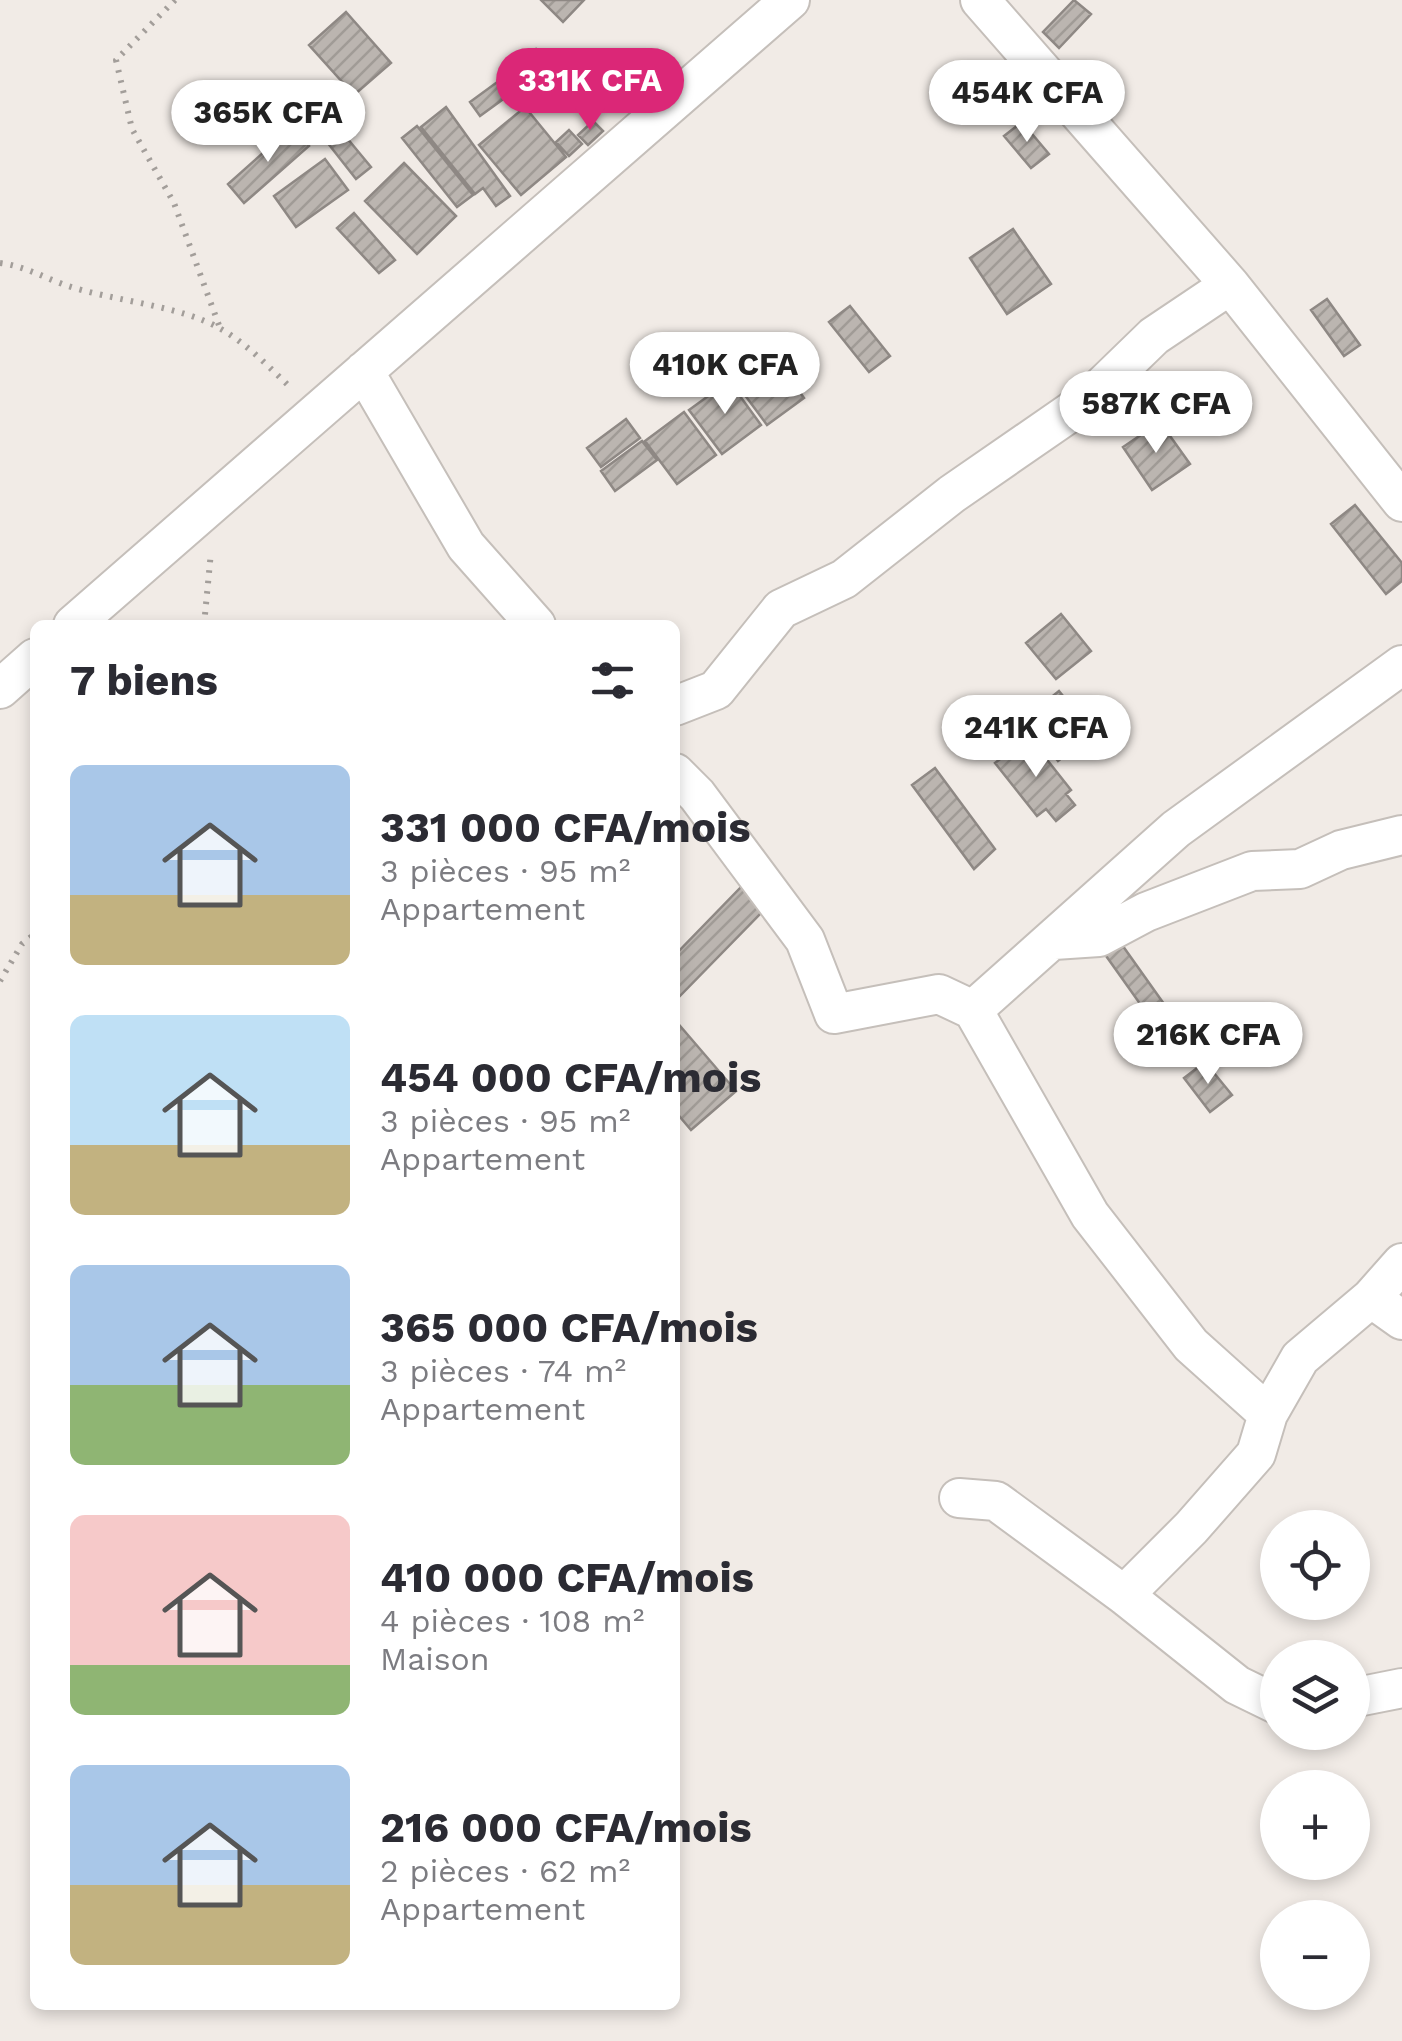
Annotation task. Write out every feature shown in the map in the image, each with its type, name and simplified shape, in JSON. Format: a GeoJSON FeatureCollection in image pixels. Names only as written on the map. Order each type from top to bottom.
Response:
{"type":"FeatureCollection","features":[{"type":"Feature","properties":{"kind":"street"},"geometry":{"type":"LineString","coordinates":[[78,620],[790,0]]}},
{"type":"Feature","properties":{"kind":"street"},"geometry":{"type":"LineString","coordinates":[[980,0],[1230,285],[1402,502]]}},
{"type":"Feature","properties":{"kind":"street"},"geometry":{"type":"LineString","coordinates":[[680,704],[716,690],[781,609],[844,579],[952,494],[1088,400],[1154,336],[1230,285]]}},
{"type":"Feature","properties":{"kind":"street"},"geometry":{"type":"LineString","coordinates":[[364,371],[466,546],[532,620]]}},
{"type":"Feature","properties":{"kind":"street"},"geometry":{"type":"LineString","coordinates":[[0,689],[30,662]]}},
{"type":"Feature","properties":{"kind":"street"},"geometry":{"type":"LineString","coordinates":[[973,1010],[1176,828],[1402,665]]}},
{"type":"Feature","properties":{"kind":"street"},"geometry":{"type":"LineString","coordinates":[[680,779],[697,795],[805,940],[834,1014],[938,994],[973,1010],[1090,1215],[1191,1345],[1268,1414]]}},
{"type":"Feature","properties":{"kind":"street"},"geometry":{"type":"LineString","coordinates":[[1054,940],[1099,937],[1146,912],[1252,871],[1300,869],[1341,850],[1402,835]]}},
{"type":"Feature","properties":{"kind":"street"},"geometry":{"type":"LineString","coordinates":[[1124,1595],[1256,1454],[1268,1414],[1300,1358],[1371,1298],[1402,1262]]}},
{"type":"Feature","properties":{"kind":"street"},"geometry":{"type":"LineString","coordinates":[[1371,1298],[1402,1320]]}},
{"type":"Feature","properties":{"kind":"street"},"geometry":{"type":"LineString","coordinates":[[959,1498],[996,1501],[1237,1685],[1260,1696]]}},
{"type":"Feature","properties":{"kind":"street"},"geometry":{"type":"LineString","coordinates":[[1370,1694],[1402,1688]]}},
{"type":"Feature","properties":{"kind":"path"},"geometry":{"type":"LineString","coordinates":[[175,0],[116,60],[132,129],[174,204],[220,328]]}},
{"type":"Feature","properties":{"kind":"path"},"geometry":{"type":"LineString","coordinates":[[0,263],[19,265],[66,285],[196,318],[220,328],[258,356],[318,411]]}},
{"type":"Feature","properties":{"kind":"path"},"geometry":{"type":"LineString","coordinates":[[204,620],[215,501]]}},
{"type":"Feature","properties":{"kind":"path"},"geometry":{"type":"LineString","coordinates":[[0,981],[22,944],[30,938]]}},
{"type":"Feature","properties":{"kind":"building"},"geometry":{"type":"Polygon","coordinates":[[[541,0],[584,0],[563,22],[541,0]]]}},
{"type":"Feature","properties":{"kind":"building"},"geometry":{"type":"Polygon","coordinates":[[[1074,0],[1091,14],[1059,48],[1043,32],[1074,0]]]}},
{"type":"Feature","properties":{"kind":"building"},"geometry":{"type":"Polygon","coordinates":[[[346,12],[391,63],[354,95],[309,45],[346,12]]]}},
{"type":"Feature","properties":{"kind":"building"},"geometry":{"type":"Polygon","coordinates":[[[536,49],[573,96],[559,108],[522,60],[536,49]]]}},
{"type":"Feature","properties":{"kind":"building"},"geometry":{"type":"Polygon","coordinates":[[[522,64],[532,78],[480,116],[470,102],[522,64]]]}},
{"type":"Feature","properties":{"kind":"building"},"geometry":{"type":"Polygon","coordinates":[[[446,107],[510,196],[496,206],[483,188],[475,194],[421,127],[446,107]]]}},
{"type":"Feature","properties":{"kind":"building"},"geometry":{"type":"Polygon","coordinates":[[[525,107],[566,157],[521,195],[479,145],[525,107]]]}},
{"type":"Feature","properties":{"kind":"building"},"geometry":{"type":"Polygon","coordinates":[[[593,121],[603,131],[588,145],[578,135],[593,121]]]}},
{"type":"Feature","properties":{"kind":"building"},"geometry":{"type":"Polygon","coordinates":[[[1022,122],[1049,154],[1031,168],[1004,136],[1022,122]]]}},
{"type":"Feature","properties":{"kind":"building"},"geometry":{"type":"Polygon","coordinates":[[[337,126],[371,167],[356,179],[323,137],[337,126]]]}},
{"type":"Feature","properties":{"kind":"building"},"geometry":{"type":"Polygon","coordinates":[[[417,126],[473,195],[457,207],[402,138],[417,126]]]}},
{"type":"Feature","properties":{"kind":"building"},"geometry":{"type":"Polygon","coordinates":[[[292,127],[309,146],[244,203],[228,184],[292,127]]]}},
{"type":"Feature","properties":{"kind":"building"},"geometry":{"type":"Polygon","coordinates":[[[569,130],[582,144],[569,156],[556,142],[569,130]]]}},
{"type":"Feature","properties":{"kind":"building"},"geometry":{"type":"Polygon","coordinates":[[[325,159],[348,190],[296,227],[274,196],[325,159]]]}},
{"type":"Feature","properties":{"kind":"building"},"geometry":{"type":"Polygon","coordinates":[[[404,163],[456,216],[417,254],[365,201],[404,163]]]}},
{"type":"Feature","properties":{"kind":"building"},"geometry":{"type":"Polygon","coordinates":[[[354,213],[395,260],[379,273],[337,228],[354,213]]]}},
{"type":"Feature","properties":{"kind":"building"},"geometry":{"type":"Polygon","coordinates":[[[1013,229],[1051,284],[1007,314],[970,258],[1013,229]]]}},
{"type":"Feature","properties":{"kind":"building"},"geometry":{"type":"Polygon","coordinates":[[[1327,299],[1360,345],[1344,356],[1311,310],[1327,299]]]}},
{"type":"Feature","properties":{"kind":"building"},"geometry":{"type":"Polygon","coordinates":[[[850,306],[890,356],[869,372],[829,322],[850,306]]]}},
{"type":"Feature","properties":{"kind":"building"},"geometry":{"type":"Polygon","coordinates":[[[770,351],[804,398],[767,425],[733,379],[770,351]]]}},
{"type":"Feature","properties":{"kind":"building"},"geometry":{"type":"Polygon","coordinates":[[[729,381],[761,425],[722,454],[689,410],[729,381]]]}},
{"type":"Feature","properties":{"kind":"building"},"geometry":{"type":"Polygon","coordinates":[[[684,412],[716,455],[677,484],[645,441],[684,412]]]}},
{"type":"Feature","properties":{"kind":"building"},"geometry":{"type":"Polygon","coordinates":[[[626,419],[640,438],[601,467],[587,448],[626,419]]]}},
{"type":"Feature","properties":{"kind":"building"},"geometry":{"type":"Polygon","coordinates":[[[1160,422],[1190,464],[1152,490],[1123,447],[1160,422]]]}},
{"type":"Feature","properties":{"kind":"building"},"geometry":{"type":"Polygon","coordinates":[[[642,441],[657,460],[615,491],[601,471],[642,441]]]}},
{"type":"Feature","properties":{"kind":"building"},"geometry":{"type":"Polygon","coordinates":[[[1355,505],[1402,563],[1402,581],[1386,594],[1331,524],[1355,505]]]}},
{"type":"Feature","properties":{"kind":"building"},"geometry":{"type":"Polygon","coordinates":[[[1061,614],[1091,651],[1056,679],[1026,643],[1061,614]]]}},
{"type":"Feature","properties":{"kind":"building"},"geometry":{"type":"Polygon","coordinates":[[[1059,691],[1093,733],[1058,761],[1024,719],[1059,691]]]}},
{"type":"Feature","properties":{"kind":"building"},"geometry":{"type":"Polygon","coordinates":[[[1029,737],[1071,790],[1066,794],[1075,805],[1056,821],[1046,809],[1037,816],[995,763],[1029,737]]]}},
{"type":"Feature","properties":{"kind":"building"},"geometry":{"type":"Polygon","coordinates":[[[935,768],[995,849],[974,869],[912,785],[935,768]]]}},
{"type":"Feature","properties":{"kind":"building"},"geometry":{"type":"Polygon","coordinates":[[[743,885],[766,908],[680,996],[680,950],[743,885]]]}},
{"type":"Feature","properties":{"kind":"building"},"geometry":{"type":"Polygon","coordinates":[[[1120,942],[1169,1011],[1153,1022],[1104,953],[1120,942]]]}},
{"type":"Feature","properties":{"kind":"building"},"geometry":{"type":"Polygon","coordinates":[[[680,1026],[736,1091],[691,1130],[680,1117],[680,1026]]]}},
{"type":"Feature","properties":{"kind":"building"},"geometry":{"type":"Polygon","coordinates":[[[1205,1062],[1232,1095],[1210,1112],[1184,1078],[1205,1062]]]}}]}
